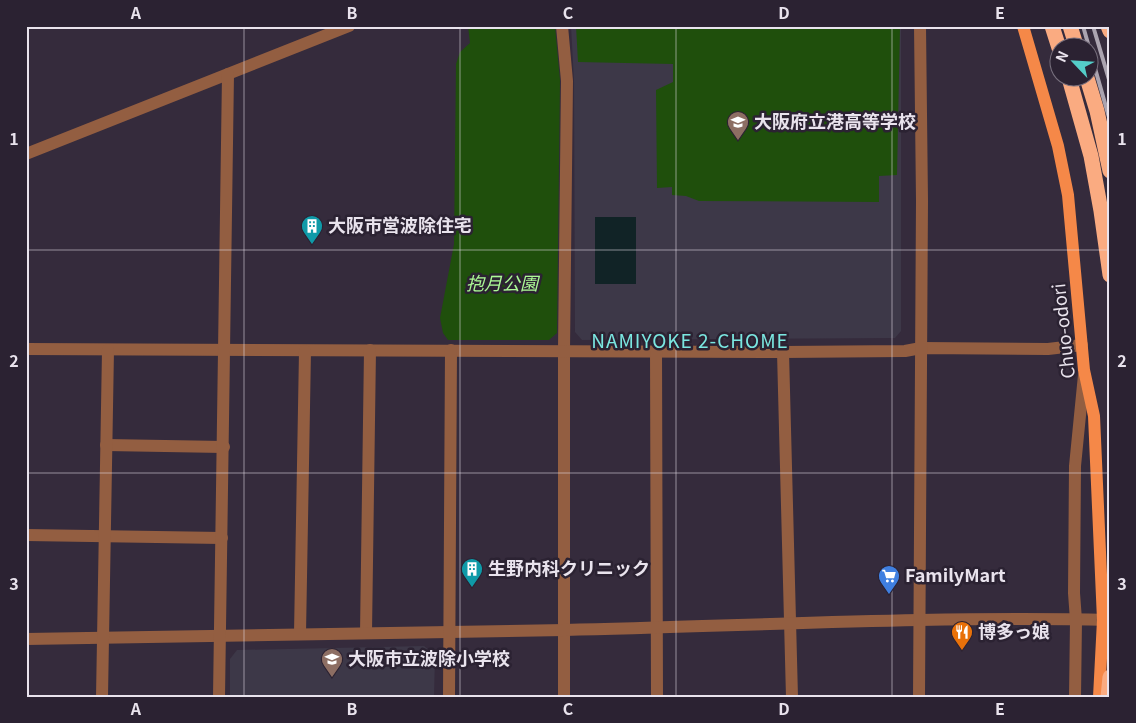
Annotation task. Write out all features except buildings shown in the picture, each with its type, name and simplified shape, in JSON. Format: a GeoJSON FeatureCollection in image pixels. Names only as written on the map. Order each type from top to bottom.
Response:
{"type":"FeatureCollection","features":[{"type":"Feature","properties":{"kind":"highway"},"geometry":{"type":"LineString","coordinates":[[1052,26],[1056,38]]}},
{"type":"Feature","properties":{"kind":"highway"},"geometry":{"type":"LineString","coordinates":[[1070,26],[1074,38]]}},
{"type":"Feature","properties":{"kind":"highway"},"geometry":{"type":"LineString","coordinates":[[1108,26],[1110,31]]}},
{"type":"Feature","properties":{"kind":"highway"},"geometry":{"type":"LineString","coordinates":[[1071,88],[1091,156],[1110,275]]}},
{"type":"Feature","properties":{"kind":"highway"},"geometry":{"type":"LineString","coordinates":[[1090,88],[1110,171]]}},
{"type":"Feature","properties":{"kind":"highway"},"geometry":{"type":"LineString","coordinates":[[1108,697],[1110,677]]}},
{"type":"Feature","properties":{"kind":"main road","name":"Chuo-odori"},"geometry":{"type":"LineString","coordinates":[[1023,26],[1058,146],[1068,195],[1084,370],[1094,416],[1107,620],[1099,697]]}},
{"type":"Feature","properties":{"kind":"street"},"geometry":{"type":"LineString","coordinates":[[562,26],[567,81],[564,350],[564,697]]}},
{"type":"Feature","properties":{"kind":"street"},"geometry":{"type":"LineString","coordinates":[[919,697],[922,201],[920,26]]}},
{"type":"Feature","properties":{"kind":"street"},"geometry":{"type":"LineString","coordinates":[[26,154],[343,27]]}},
{"type":"Feature","properties":{"kind":"street"},"geometry":{"type":"LineString","coordinates":[[219,697],[228,74]]}},
{"type":"Feature","properties":{"kind":"street"},"geometry":{"type":"LineString","coordinates":[[26,349],[783,352],[905,351],[921,348],[1048,349],[1082,345]]}},
{"type":"Feature","properties":{"kind":"street"},"geometry":{"type":"LineString","coordinates":[[102,697],[108,350]]}},
{"type":"Feature","properties":{"kind":"street"},"geometry":{"type":"LineString","coordinates":[[366,633],[370,350]]}},
{"type":"Feature","properties":{"kind":"street"},"geometry":{"type":"LineString","coordinates":[[449,697],[451,350]]}},
{"type":"Feature","properties":{"kind":"street"},"geometry":{"type":"LineString","coordinates":[[656,350],[657,697]]}},
{"type":"Feature","properties":{"kind":"street"},"geometry":{"type":"LineString","coordinates":[[300,634],[305,351]]}},
{"type":"Feature","properties":{"kind":"street"},"geometry":{"type":"LineString","coordinates":[[783,352],[792,697]]}},
{"type":"Feature","properties":{"kind":"street"},"geometry":{"type":"LineString","coordinates":[[1075,697],[1075,466],[1084,370]]}},
{"type":"Feature","properties":{"kind":"street"},"geometry":{"type":"LineString","coordinates":[[106,445],[224,446]]}},
{"type":"Feature","properties":{"kind":"street"},"geometry":{"type":"LineString","coordinates":[[26,535],[222,538]]}},
{"type":"Feature","properties":{"kind":"street"},"geometry":{"type":"LineString","coordinates":[[26,639],[565,630],[920,621],[1107,620]]}},
{"type":"Feature","properties":{"kind":"shaded area","name":"大阪府立港高等学校"},"geometry":{"type":"Polygon","coordinates":[[[571,26],[901,26],[901,331],[895,338],[582,340],[575,332],[574,81],[571,26]]]}},
{"type":"Feature","properties":{"kind":"shaded area"},"geometry":{"type":"Polygon","coordinates":[[[595,217],[636,217],[636,284],[595,284],[595,217]]]}},
{"type":"Feature","properties":{"kind":"shaded area","name":"大阪市立波除小学校"},"geometry":{"type":"Polygon","coordinates":[[[424,646],[435,655],[434,697],[230,697],[230,659],[237,650],[424,646]]]}},
{"type":"Feature","properties":{"kind":"green space","name":"抱月公園"},"geometry":{"type":"Polygon","coordinates":[[[468,26],[555,26],[560,80],[557,333],[549,340],[448,340],[443,333],[440,318],[454,244],[456,64],[460,52],[470,43],[468,26]]]}},
{"type":"Feature","properties":{"kind":"green space"},"geometry":{"type":"Polygon","coordinates":[[[576,26],[900,26],[897,175],[879,176],[879,202],[699,201],[686,196],[672,195],[672,187],[657,188],[656,90],[673,82],[673,64],[578,62],[576,26]]]}},
{"type":"Feature","properties":{"kind":"railway"},"geometry":{"type":"LineString","coordinates":[[1083,26],[1110,121]]}},
{"type":"Feature","properties":{"kind":"railway"},"geometry":{"type":"LineString","coordinates":[[1093,26],[1110,83]]}},
{"type":"Feature","properties":{"kind":"place","name":"大阪府立港高等学校"},"geometry":{"type":"Point","coordinates":[738,141]}},
{"type":"Feature","properties":{"kind":"place","name":"大阪市営波除住宅"},"geometry":{"type":"Point","coordinates":[312,245]}},
{"type":"Feature","properties":{"kind":"place","name":"生野内科クリニック"},"geometry":{"type":"Point","coordinates":[472,588]}},
{"type":"Feature","properties":{"kind":"place","name":"FamilyMart"},"geometry":{"type":"Point","coordinates":[889,595]}},
{"type":"Feature","properties":{"kind":"place","name":"博多っ娘"},"geometry":{"type":"Point","coordinates":[962,651]}},
{"type":"Feature","properties":{"kind":"place","name":"大阪市立波除小学校"},"geometry":{"type":"Point","coordinates":[332,678]}},
{"type":"Feature","properties":{"kind":"district","name":"NAMIYOKE 2-CHOME"},"geometry":{"type":"Point","coordinates":[690,341]}}]}
